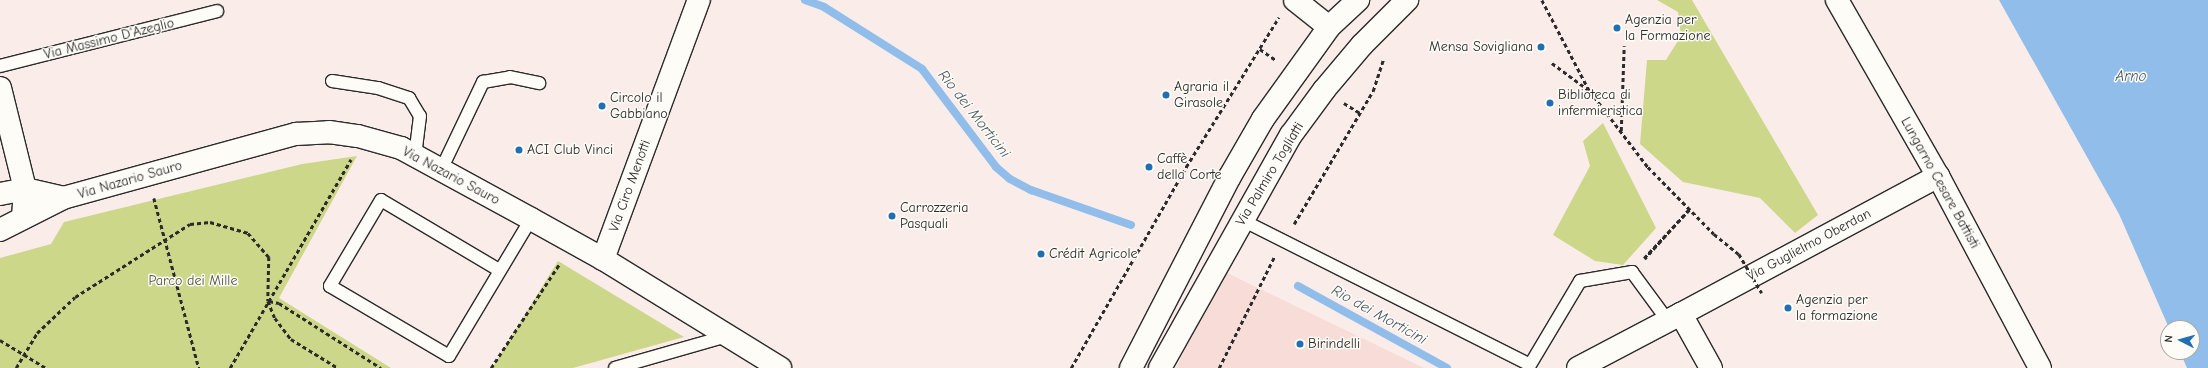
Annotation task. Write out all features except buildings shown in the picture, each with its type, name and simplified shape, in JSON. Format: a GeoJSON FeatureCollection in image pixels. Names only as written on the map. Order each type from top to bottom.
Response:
{"type":"FeatureCollection","features":[{"type":"Feature","properties":{"kind":"street","name":"Via Ciro Menotti"},"geometry":{"type":"LineString","coordinates":[[603,259],[699,0]]}},
{"type":"Feature","properties":{"kind":"street"},"geometry":{"type":"LineString","coordinates":[[1131,368],[1233,171],[1263,119],[1329,27],[1358,0]]}},
{"type":"Feature","properties":{"kind":"street","name":"Via Palmiro Togliatti"},"geometry":{"type":"LineString","coordinates":[[1160,368],[1291,135],[1324,90],[1362,45],[1407,0]]}},
{"type":"Feature","properties":{"kind":"street","name":"Lungarno Cesare Battisti"},"geometry":{"type":"LineString","coordinates":[[1837,0],[1938,176],[2040,368]]}},
{"type":"Feature","properties":{"kind":"street"},"geometry":{"type":"LineString","coordinates":[[1289,6],[1329,27]]}},
{"type":"Feature","properties":{"kind":"street"},"geometry":{"type":"LineString","coordinates":[[0,88],[25,189],[23,218]]}},
{"type":"Feature","properties":{"kind":"street","name":"Via Nazario Sauro"},"geometry":{"type":"LineString","coordinates":[[0,230],[63,198],[296,134],[329,132],[358,136],[401,148],[573,242],[780,368]]}},
{"type":"Feature","properties":{"kind":"street","name":"Via Guglielmo Oberdan"},"geometry":{"type":"LineString","coordinates":[[1578,368],[1674,317],[1757,284],[1938,176]]}},
{"type":"Feature","properties":{"kind":"street","name":"Via Nazario Sauro"},"geometry":{"type":"LineString","coordinates":[[0,194],[25,189],[63,198]]}},
{"type":"Feature","properties":{"kind":"street"},"geometry":{"type":"LineString","coordinates":[[1674,317],[1711,368]]}},
{"type":"Feature","properties":{"kind":"lane","name":"Via Massimo D'Azeglio"},"geometry":{"type":"LineString","coordinates":[[0,66],[217,12]]}},
{"type":"Feature","properties":{"kind":"lane"},"geometry":{"type":"LineString","coordinates":[[441,170],[483,82],[510,77],[539,83]]}},
{"type":"Feature","properties":{"kind":"lane"},"geometry":{"type":"LineString","coordinates":[[332,81],[378,88],[409,98],[420,116],[415,156]]}},
{"type":"Feature","properties":{"kind":"lane"},"geometry":{"type":"LineString","coordinates":[[500,270],[381,200],[330,286],[449,356],[531,219]]}},
{"type":"Feature","properties":{"kind":"lane"},"geometry":{"type":"LineString","coordinates":[[1242,220],[1530,365],[1580,281],[1632,272],[1674,317]]}},
{"type":"Feature","properties":{"kind":"lane"},"geometry":{"type":"LineString","coordinates":[[615,368],[726,336]]}},
{"type":"Feature","properties":{"kind":"path"},"geometry":{"type":"LineString","coordinates":[[1542,0],[1590,91],[1648,167],[1714,234],[1739,254],[1757,284]]}},
{"type":"Feature","properties":{"kind":"path"},"geometry":{"type":"LineString","coordinates":[[1071,368],[1186,167],[1289,6]]}},
{"type":"Feature","properties":{"kind":"path"},"geometry":{"type":"LineString","coordinates":[[1621,131],[1624,46]]}},
{"type":"Feature","properties":{"kind":"path"},"geometry":{"type":"LineString","coordinates":[[1219,368],[1273,258],[1373,90],[1385,54]]}},
{"type":"Feature","properties":{"kind":"path"},"geometry":{"type":"LineString","coordinates":[[1552,63],[1590,91]]}},
{"type":"Feature","properties":{"kind":"path"},"geometry":{"type":"LineString","coordinates":[[230,368],[336,187],[352,155]]}},
{"type":"Feature","properties":{"kind":"path"},"geometry":{"type":"LineString","coordinates":[[147,175],[199,368]]}},
{"type":"Feature","properties":{"kind":"path"},"geometry":{"type":"LineString","coordinates":[[1644,259],[1690,210]]}},
{"type":"Feature","properties":{"kind":"path"},"geometry":{"type":"LineString","coordinates":[[1632,272],[1690,210]]}},
{"type":"Feature","properties":{"kind":"path"},"geometry":{"type":"LineString","coordinates":[[16,368],[37,333],[75,297],[190,224],[210,222],[248,233],[269,257],[268,301],[276,318],[291,339],[338,368]]}},
{"type":"Feature","properties":{"kind":"path"},"geometry":{"type":"LineString","coordinates":[[491,368],[573,242]]}},
{"type":"Feature","properties":{"kind":"path"},"geometry":{"type":"LineString","coordinates":[[268,301],[279,303],[381,368]]}},
{"type":"Feature","properties":{"kind":"path"},"geometry":{"type":"LineString","coordinates":[[0,340],[46,368]]}},
{"type":"Feature","properties":{"kind":"shaded area"},"geometry":{"type":"Polygon","coordinates":[[[1223,271],[1424,368],[1176,368],[1223,271]]]}},
{"type":"Feature","properties":{"kind":"green space"},"geometry":{"type":"Polygon","coordinates":[[[1657,0],[1692,0],[1818,215],[1795,233],[1760,198],[1683,182],[1640,144],[1647,60],[1666,60],[1681,36],[1678,12],[1657,0]]]}},
{"type":"Feature","properties":{"kind":"green space"},"geometry":{"type":"Polygon","coordinates":[[[1603,123],[1656,228],[1623,265],[1595,261],[1553,235],[1590,166],[1583,141],[1603,123]]]}},
{"type":"Feature","properties":{"kind":"green space","name":"Parco dei Mille"},"geometry":{"type":"Polygon","coordinates":[[[357,156],[279,298],[391,368],[0,368],[0,258],[51,244],[64,222],[302,164],[357,156]]]}},
{"type":"Feature","properties":{"kind":"green space"},"geometry":{"type":"Polygon","coordinates":[[[558,261],[684,337],[573,368],[492,368],[558,261]]]}},
{"type":"Feature","properties":{"kind":"water","name":"Arno"},"geometry":{"type":"Polygon","coordinates":[[[1999,0],[2208,0],[2208,368],[2187,368],[2184,360],[2200,360],[2200,320],[2165,320],[2119,214],[1999,0]]]}},
{"type":"Feature","properties":{"kind":"waterway","name":"Rio dei Morticini"},"geometry":{"type":"LineString","coordinates":[[805,0],[824,7],[922,69],[996,167],[1010,179],[1031,190],[1131,225]]}},
{"type":"Feature","properties":{"kind":"waterway","name":"Rio dei Morticini"},"geometry":{"type":"LineString","coordinates":[[1298,286],[1447,368]]}},
{"type":"Feature","properties":{"kind":"place","name":"Agenzia per la Formazione"},"geometry":{"type":"Point","coordinates":[1617,28]}},
{"type":"Feature","properties":{"kind":"place","name":"Mensa Sovigliana"},"geometry":{"type":"Point","coordinates":[1541,47]}},
{"type":"Feature","properties":{"kind":"place","name":"Agraria il Girasole"},"geometry":{"type":"Point","coordinates":[1166,95]}},
{"type":"Feature","properties":{"kind":"place","name":"Biblioteca di infermieristica"},"geometry":{"type":"Point","coordinates":[1550,103]}},
{"type":"Feature","properties":{"kind":"place","name":"Circolo il Gabbiano"},"geometry":{"type":"Point","coordinates":[602,106]}},
{"type":"Feature","properties":{"kind":"place","name":"ACI Club Vinci"},"geometry":{"type":"Point","coordinates":[519,150]}},
{"type":"Feature","properties":{"kind":"place","name":"Caffè della Corte"},"geometry":{"type":"Point","coordinates":[1149,167]}},
{"type":"Feature","properties":{"kind":"place","name":"Carrozzeria Pasquali"},"geometry":{"type":"Point","coordinates":[892,216]}},
{"type":"Feature","properties":{"kind":"place","name":"Crédit Agricole"},"geometry":{"type":"Point","coordinates":[1041,254]}},
{"type":"Feature","properties":{"kind":"place","name":"Agenzia per la formazione"},"geometry":{"type":"Point","coordinates":[1788,308]}},
{"type":"Feature","properties":{"kind":"place","name":"Birindelli"},"geometry":{"type":"Point","coordinates":[1300,344]}}]}
